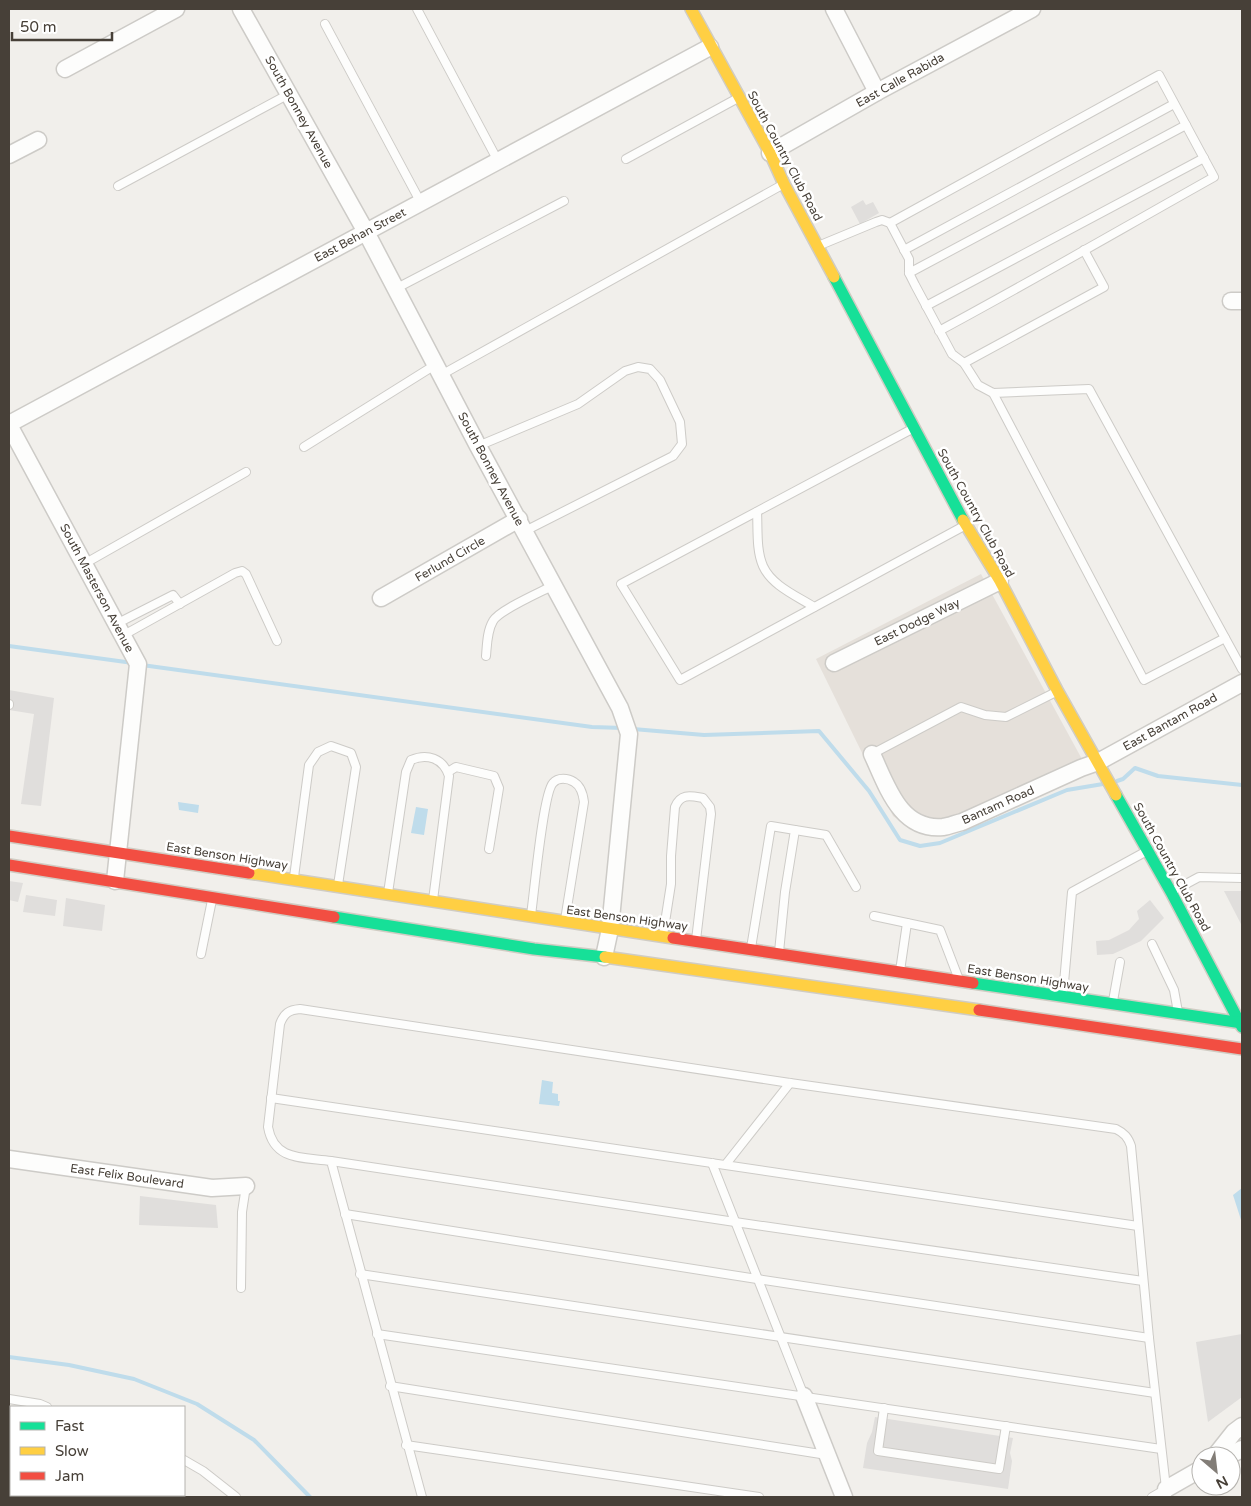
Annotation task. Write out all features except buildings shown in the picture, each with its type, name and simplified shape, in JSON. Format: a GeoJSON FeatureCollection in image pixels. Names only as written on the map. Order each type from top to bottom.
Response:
{"type":"FeatureCollection","features":[{"type":"Feature","properties":{"kind":"main road","name":"South Country Club Road"},"geometry":{"type":"LineString","coordinates":[[691,9],[710,47],[770,153],[784,184],[966,525],[1000,581],[1058,692],[1171,892],[1241,1025]]}},
{"type":"Feature","properties":{"kind":"main road","name":"East Benson Highway"},"geometry":{"type":"LineString","coordinates":[[9,836],[1241,1025]]}},
{"type":"Feature","properties":{"kind":"main road"},"geometry":{"type":"LineString","coordinates":[[9,865],[534,949],[604,956],[1082,1024],[1242,1049]]}},
{"type":"Feature","properties":{"kind":"street"},"geometry":{"type":"LineString","coordinates":[[65,69],[176,9]]}},
{"type":"Feature","properties":{"kind":"street","name":"South Bonney Avenue"},"geometry":{"type":"LineString","coordinates":[[242,9],[366,232],[478,446],[620,708],[629,734],[610,929],[604,956]]}},
{"type":"Feature","properties":{"kind":"street"},"geometry":{"type":"LineString","coordinates":[[834,9],[877,92]]}},
{"type":"Feature","properties":{"kind":"street","name":"East Calle Rabida"},"geometry":{"type":"LineString","coordinates":[[770,153],[877,92],[1032,9]]}},
{"type":"Feature","properties":{"kind":"street","name":"East Behan Street"},"geometry":{"type":"LineString","coordinates":[[9,425],[710,47]]}},
{"type":"Feature","properties":{"kind":"street"},"geometry":{"type":"LineString","coordinates":[[9,155],[38,140]]}},
{"type":"Feature","properties":{"kind":"street","name":"South Masterson Avenue"},"geometry":{"type":"LineString","coordinates":[[9,425],[138,664],[115,881]]}},
{"type":"Feature","properties":{"kind":"street","name":"Ferlund Circle"},"geometry":{"type":"LineString","coordinates":[[381,598],[522,525]]}},
{"type":"Feature","properties":{"kind":"street","name":"East Dodge Way"},"geometry":{"type":"LineString","coordinates":[[834,663],[1000,581]]}},
{"type":"Feature","properties":{"kind":"street","name":"East Bantam Road"},"geometry":{"type":"LineString","coordinates":[[1098,762],[1242,683]]}},
{"type":"Feature","properties":{"kind":"street","name":"Bantam Road"},"geometry":{"type":"LineString","coordinates":[[872,754],[898,807],[906,816],[916,822],[944,827],[962,822],[1098,762]]}},
{"type":"Feature","properties":{"kind":"street","name":"East Felix Boulevard"},"geometry":{"type":"LineString","coordinates":[[9,1159],[212,1188],[246,1186]]}},
{"type":"Feature","properties":{"kind":"street"},"geometry":{"type":"LineString","coordinates":[[804,1396],[844,1497]]}},
{"type":"Feature","properties":{"kind":"street"},"geometry":{"type":"LineString","coordinates":[[1226,1446],[1239,1434]]}},
{"type":"Feature","properties":{"kind":"street"},"geometry":{"type":"LineString","coordinates":[[1167,1493],[1191,1476]]}},
{"type":"Feature","properties":{"kind":"lane"},"geometry":{"type":"LineString","coordinates":[[417,9],[498,161]]}},
{"type":"Feature","properties":{"kind":"lane"},"geometry":{"type":"LineString","coordinates":[[325,24],[421,203]]}},
{"type":"Feature","properties":{"kind":"lane"},"geometry":{"type":"LineString","coordinates":[[890,223],[1158,75],[1214,177],[939,331]]}},
{"type":"Feature","properties":{"kind":"lane"},"geometry":{"type":"LineString","coordinates":[[118,186],[289,94]]}},
{"type":"Feature","properties":{"kind":"lane"},"geometry":{"type":"LineString","coordinates":[[626,159],[738,98]]}},
{"type":"Feature","properties":{"kind":"lane"},"geometry":{"type":"LineString","coordinates":[[904,250],[1174,104]]}},
{"type":"Feature","properties":{"kind":"lane"},"geometry":{"type":"LineString","coordinates":[[909,274],[1186,125]]}},
{"type":"Feature","properties":{"kind":"lane"},"geometry":{"type":"LineString","coordinates":[[926,306],[1204,158]]}},
{"type":"Feature","properties":{"kind":"lane"},"geometry":{"type":"LineString","coordinates":[[304,447],[438,370],[784,184]]}},
{"type":"Feature","properties":{"kind":"lane"},"geometry":{"type":"LineString","coordinates":[[395,289],[564,201]]}},
{"type":"Feature","properties":{"kind":"lane"},"geometry":{"type":"LineString","coordinates":[[817,246],[882,220],[890,223],[909,259],[909,274],[939,331],[952,354],[964,363],[978,385],[993,393],[1089,389],[1242,669]]}},
{"type":"Feature","properties":{"kind":"lane"},"geometry":{"type":"LineString","coordinates":[[964,363],[1104,287],[1084,250]]}},
{"type":"Feature","properties":{"kind":"lane"},"geometry":{"type":"LineString","coordinates":[[478,446],[578,404],[625,372],[638,367],[650,369],[660,380],[680,422],[682,444],[673,456],[522,525]]}},
{"type":"Feature","properties":{"kind":"lane"},"geometry":{"type":"LineString","coordinates":[[993,393],[1144,680],[1224,638]]}},
{"type":"Feature","properties":{"kind":"lane"},"geometry":{"type":"LineString","coordinates":[[914,428],[621,584],[680,680],[966,525]]}},
{"type":"Feature","properties":{"kind":"lane"},"geometry":{"type":"LineString","coordinates":[[84,564],[246,472]]}},
{"type":"Feature","properties":{"kind":"lane"},"geometry":{"type":"LineString","coordinates":[[757,512],[762,566],[775,582],[814,607]]}},
{"type":"Feature","properties":{"kind":"lane"},"geometry":{"type":"LineString","coordinates":[[119,630],[180,604],[235,573],[242,571],[246,574],[277,641]]}},
{"type":"Feature","properties":{"kind":"lane"},"geometry":{"type":"LineString","coordinates":[[486,656],[489,632],[493,620],[501,613],[554,585]]}},
{"type":"Feature","properties":{"kind":"lane"},"geometry":{"type":"LineString","coordinates":[[119,630],[174,595],[180,604]]}},
{"type":"Feature","properties":{"kind":"lane"},"geometry":{"type":"LineString","coordinates":[[872,754],[961,707],[986,715],[1006,717],[1058,692]]}},
{"type":"Feature","properties":{"kind":"lane"},"geometry":{"type":"LineString","coordinates":[[293,880],[309,766],[318,752],[331,746],[351,753],[356,767],[338,887]]}},
{"type":"Feature","properties":{"kind":"lane"},"geometry":{"type":"LineString","coordinates":[[388,895],[406,772],[411,760],[421,756],[432,756],[442,763],[449,776],[433,902]]}},
{"type":"Feature","properties":{"kind":"lane"},"geometry":{"type":"LineString","coordinates":[[448,772],[456,767],[494,776],[499,788],[490,849]]}},
{"type":"Feature","properties":{"kind":"lane"},"geometry":{"type":"LineString","coordinates":[[531,917],[549,789],[554,782],[561,779],[573,780],[579,786],[584,802],[564,922]]}},
{"type":"Feature","properties":{"kind":"lane"},"geometry":{"type":"LineString","coordinates":[[663,937],[671,884],[675,807],[678,801],[684,796],[689,795],[703,798],[710,807],[711,814],[696,942]]}},
{"type":"Feature","properties":{"kind":"lane"},"geometry":{"type":"LineString","coordinates":[[751,950],[771,826],[826,835],[856,886]]}},
{"type":"Feature","properties":{"kind":"lane"},"geometry":{"type":"LineString","coordinates":[[778,954],[795,830]]}},
{"type":"Feature","properties":{"kind":"lane"},"geometry":{"type":"LineString","coordinates":[[1062,997],[1072,892],[1147,851]]}},
{"type":"Feature","properties":{"kind":"lane"},"geometry":{"type":"LineString","coordinates":[[1171,892],[1199,877],[1242,878]]}},
{"type":"Feature","properties":{"kind":"lane"},"geometry":{"type":"LineString","coordinates":[[201,954],[212,897]]}},
{"type":"Feature","properties":{"kind":"lane"},"geometry":{"type":"LineString","coordinates":[[874,916],[940,930],[960,981]]}},
{"type":"Feature","properties":{"kind":"lane"},"geometry":{"type":"LineString","coordinates":[[900,972],[907,923]]}},
{"type":"Feature","properties":{"kind":"lane"},"geometry":{"type":"LineString","coordinates":[[1152,944],[1174,990],[1179,1014]]}},
{"type":"Feature","properties":{"kind":"lane"},"geometry":{"type":"LineString","coordinates":[[1113,1004],[1120,962]]}},
{"type":"Feature","properties":{"kind":"lane"},"geometry":{"type":"LineString","coordinates":[[1144,1282],[291,1155],[274,1146],[269,1137],[268,1126],[280,1024],[283,1016],[291,1010],[300,1009],[1116,1130],[1127,1136],[1131,1146],[1138,1226],[1144,1282],[1149,1338],[1167,1493],[1152,1497]]}},
{"type":"Feature","properties":{"kind":"lane"},"geometry":{"type":"LineString","coordinates":[[726,1164],[790,1083]]}},
{"type":"Feature","properties":{"kind":"lane"},"geometry":{"type":"LineString","coordinates":[[270,1098],[1138,1226]]}},
{"type":"Feature","properties":{"kind":"lane"},"geometry":{"type":"LineString","coordinates":[[331,1161],[390,1386],[422,1497]]}},
{"type":"Feature","properties":{"kind":"lane"},"geometry":{"type":"LineString","coordinates":[[712,1162],[804,1396]]}},
{"type":"Feature","properties":{"kind":"lane"},"geometry":{"type":"LineString","coordinates":[[241,1288],[242,1212],[246,1186]]}},
{"type":"Feature","properties":{"kind":"lane"},"geometry":{"type":"LineString","coordinates":[[345,1214],[1149,1338]]}},
{"type":"Feature","properties":{"kind":"lane"},"geometry":{"type":"LineString","coordinates":[[360,1274],[1155,1393]]}},
{"type":"Feature","properties":{"kind":"lane"},"geometry":{"type":"LineString","coordinates":[[377,1334],[1161,1449]]}},
{"type":"Feature","properties":{"kind":"lane"},"geometry":{"type":"LineString","coordinates":[[390,1386],[827,1455]]}},
{"type":"Feature","properties":{"kind":"lane"},"geometry":{"type":"LineString","coordinates":[[9,1399],[45,1406]]}},
{"type":"Feature","properties":{"kind":"lane"},"geometry":{"type":"LineString","coordinates":[[884,1408],[878,1451],[999,1469],[1006,1426]]}},
{"type":"Feature","properties":{"kind":"lane"},"geometry":{"type":"LineString","coordinates":[[406,1445],[759,1497]]}},
{"type":"Feature","properties":{"kind":"lane"},"geometry":{"type":"LineString","coordinates":[[185,1461],[203,1471],[236,1497]]}},
{"type":"Feature","properties":{"kind":"shaded area"},"geometry":{"type":"Polygon","coordinates":[[[863,200],[866,205],[873,202],[879,213],[860,224],[851,207],[863,200]]]}},
{"type":"Feature","properties":{"kind":"shaded area"},"geometry":{"type":"Polygon","coordinates":[[[981,574],[1089,772],[944,832],[916,832],[893,816],[816,659],[981,574]]]}},
{"type":"Feature","properties":{"kind":"shaded area"},"geometry":{"type":"Polygon","coordinates":[[[9,690],[54,698],[41,806],[21,804],[34,714],[9,710],[9,690]]]}},
{"type":"Feature","properties":{"kind":"shaded area"},"geometry":{"type":"Polygon","coordinates":[[[9,881],[23,883],[18,902],[9,900],[9,881]]]}},
{"type":"Feature","properties":{"kind":"shaded area"},"geometry":{"type":"Polygon","coordinates":[[[1224,891],[1242,891],[1242,926],[1224,891]]]}},
{"type":"Feature","properties":{"kind":"shaded area"},"geometry":{"type":"Polygon","coordinates":[[[26,895],[57,900],[55,916],[23,912],[26,895]]]}},
{"type":"Feature","properties":{"kind":"shaded area"},"geometry":{"type":"Polygon","coordinates":[[[66,898],[105,905],[102,931],[63,926],[66,898]]]}},
{"type":"Feature","properties":{"kind":"shaded area"},"geometry":{"type":"Polygon","coordinates":[[[1150,900],[1164,918],[1141,941],[1113,954],[1097,955],[1096,941],[1109,940],[1129,930],[1139,919],[1137,911],[1150,900]]]}},
{"type":"Feature","properties":{"kind":"shaded area"},"geometry":{"type":"Polygon","coordinates":[[[140,1196],[216,1205],[218,1228],[139,1225],[140,1196]]]}},
{"type":"Feature","properties":{"kind":"shaded area"},"geometry":{"type":"Polygon","coordinates":[[[1242,1334],[1242,1397],[1208,1422],[1196,1342],[1242,1334]]]}},
{"type":"Feature","properties":{"kind":"shaded area"},"geometry":{"type":"Polygon","coordinates":[[[875,1417],[1013,1438],[1010,1453],[1012,1461],[1008,1489],[863,1468],[867,1443],[872,1432],[875,1417]]]}},
{"type":"Feature","properties":{"kind":"water"},"geometry":{"type":"Polygon","coordinates":[[[178,802],[199,805],[198,813],[179,810],[178,802]]]}},
{"type":"Feature","properties":{"kind":"water"},"geometry":{"type":"Polygon","coordinates":[[[416,807],[428,809],[424,835],[411,833],[416,807]]]}},
{"type":"Feature","properties":{"kind":"water"},"geometry":{"type":"Polygon","coordinates":[[[542,1080],[553,1082],[552,1093],[558,1094],[559,1106],[539,1104],[542,1080]]]}},
{"type":"Feature","properties":{"kind":"water"},"geometry":{"type":"Polygon","coordinates":[[[1242,1188],[1242,1223],[1233,1195],[1242,1188]]]}},
{"type":"Feature","properties":{"kind":"waterway"},"geometry":{"type":"LineString","coordinates":[[9,646],[133,663]]}},
{"type":"Feature","properties":{"kind":"waterway"},"geometry":{"type":"LineString","coordinates":[[142,665],[592,727],[623,728]]}},
{"type":"Feature","properties":{"kind":"waterway"},"geometry":{"type":"LineString","coordinates":[[633,729],[704,735],[819,731],[869,791],[900,840],[920,846],[940,843],[1067,790],[1103,784]]}},
{"type":"Feature","properties":{"kind":"waterway"},"geometry":{"type":"LineString","coordinates":[[1117,781],[1123,779],[1135,768],[1158,776],[1242,785]]}},
{"type":"Feature","properties":{"kind":"waterway"},"geometry":{"type":"LineString","coordinates":[[9,1357],[69,1365],[134,1379],[197,1404],[254,1440],[310,1497]]}},
{"type":"Feature","properties":{"kind":"traffic: fast"},"geometry":{"type":"LineString","coordinates":[[834,277],[963,520]]}},
{"type":"Feature","properties":{"kind":"traffic: fast"},"geometry":{"type":"LineString","coordinates":[[1116,795],[1171,892],[1242,1027]]}},
{"type":"Feature","properties":{"kind":"traffic: fast"},"geometry":{"type":"LineString","coordinates":[[334,917],[534,949],[605,957]]}},
{"type":"Feature","properties":{"kind":"traffic: fast"},"geometry":{"type":"LineString","coordinates":[[973,983],[1242,1023]]}},
{"type":"Feature","properties":{"kind":"traffic: slow"},"geometry":{"type":"LineString","coordinates":[[691,9],[770,153],[784,184],[834,277]]}},
{"type":"Feature","properties":{"kind":"traffic: slow"},"geometry":{"type":"LineString","coordinates":[[963,520],[1000,581],[1058,692],[1116,795]]}},
{"type":"Feature","properties":{"kind":"traffic: slow"},"geometry":{"type":"LineString","coordinates":[[249,873],[673,938]]}},
{"type":"Feature","properties":{"kind":"traffic: slow"},"geometry":{"type":"LineString","coordinates":[[605,957],[979,1010]]}},
{"type":"Feature","properties":{"kind":"traffic: jam"},"geometry":{"type":"LineString","coordinates":[[9,836],[249,873]]}},
{"type":"Feature","properties":{"kind":"traffic: jam"},"geometry":{"type":"LineString","coordinates":[[9,865],[334,917]]}},
{"type":"Feature","properties":{"kind":"traffic: jam"},"geometry":{"type":"LineString","coordinates":[[673,938],[973,983]]}},
{"type":"Feature","properties":{"kind":"traffic: jam"},"geometry":{"type":"LineString","coordinates":[[979,1010],[1242,1049]]}}]}
